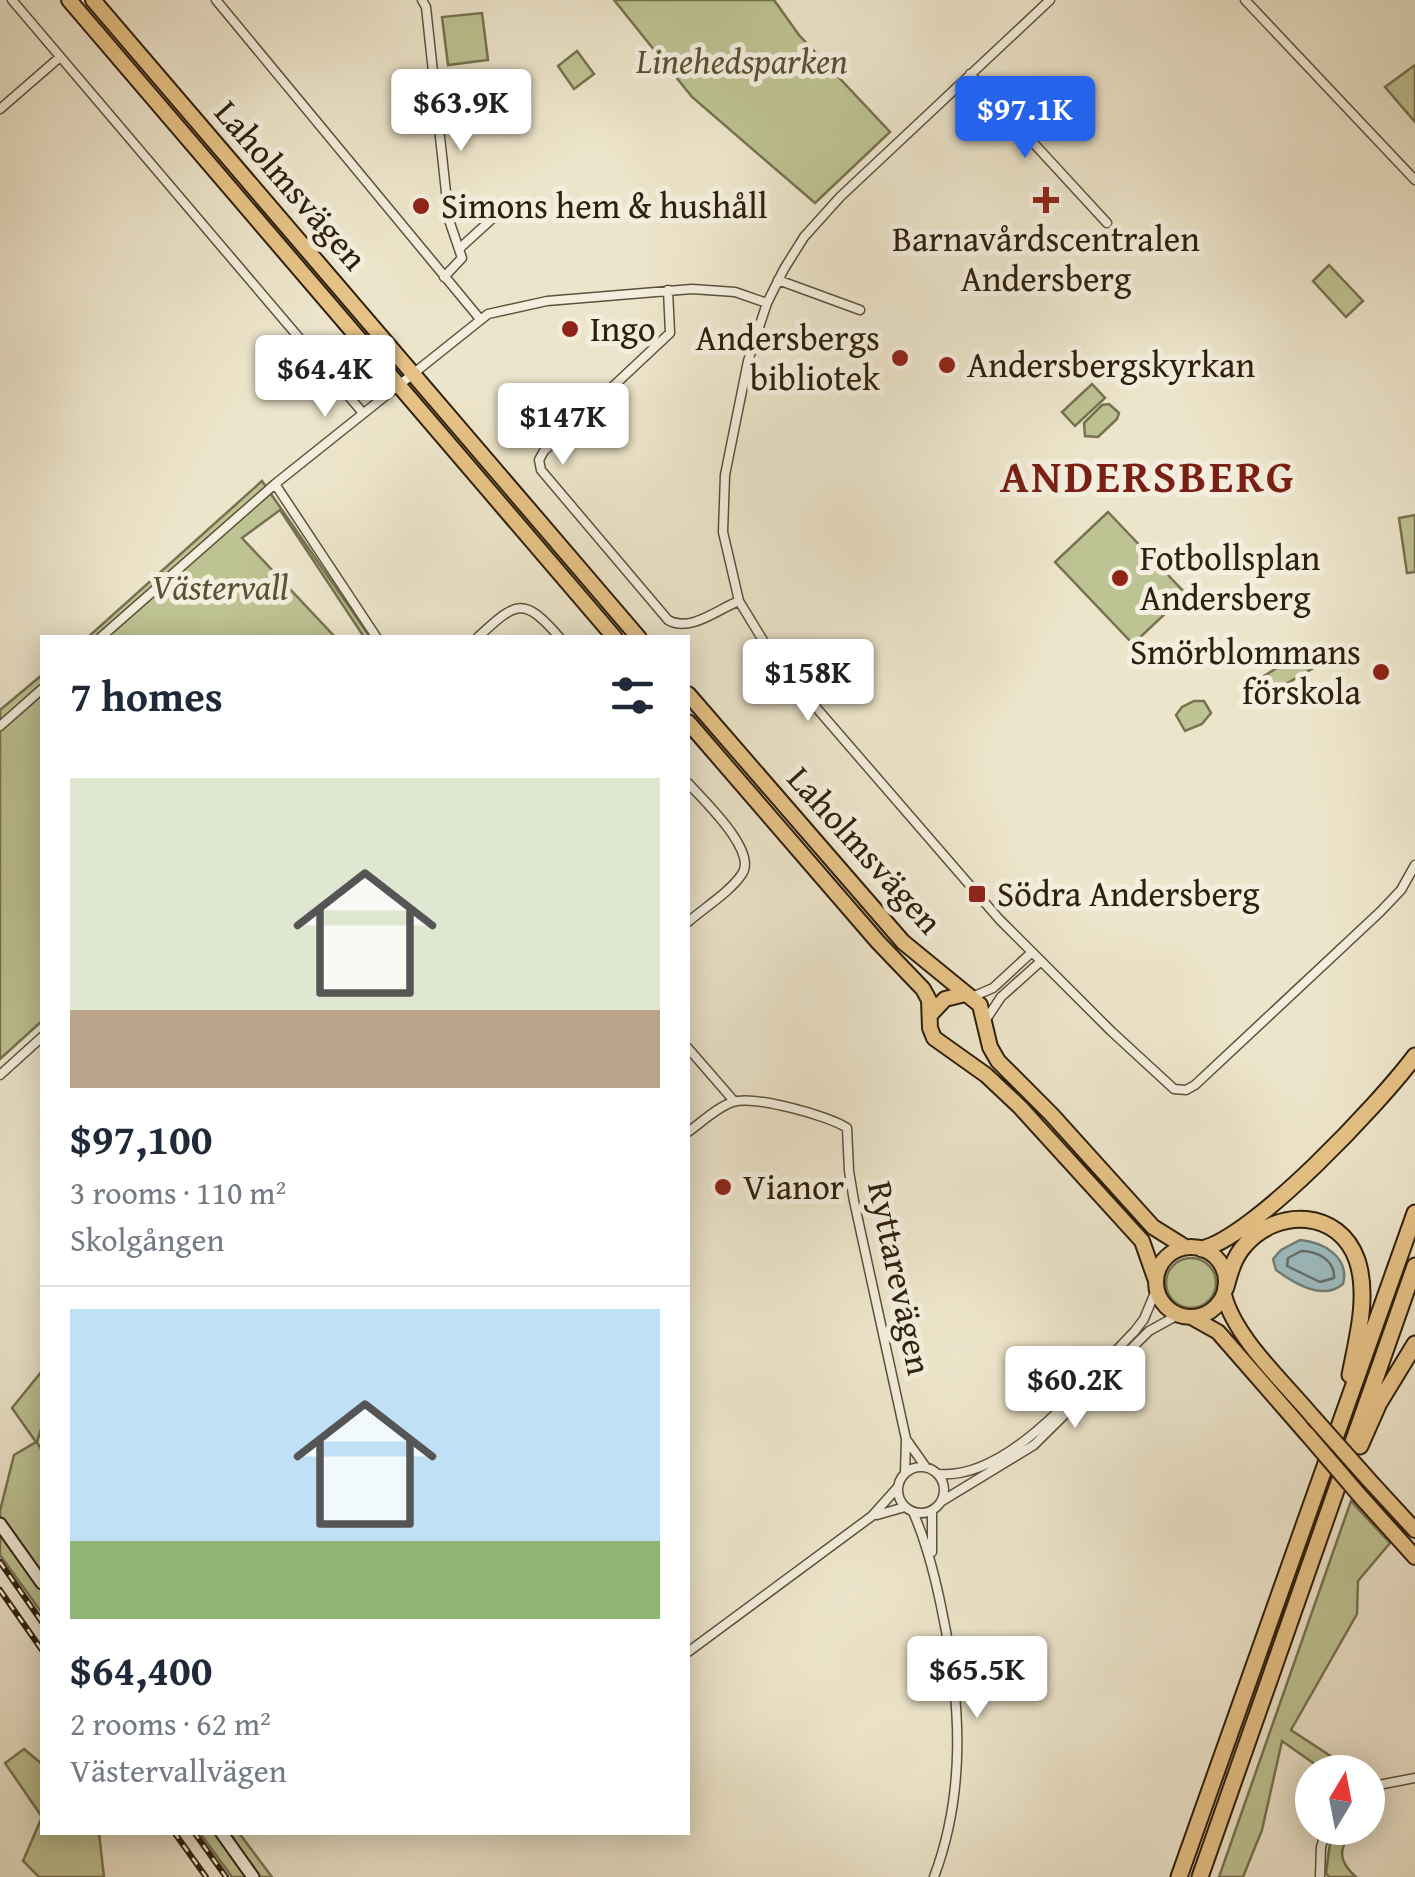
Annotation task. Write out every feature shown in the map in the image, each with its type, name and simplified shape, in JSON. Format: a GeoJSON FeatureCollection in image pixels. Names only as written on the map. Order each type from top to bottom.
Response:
{"type":"FeatureCollection","features":[{"type":"Feature","properties":{"kind":"highway","name":"Laholmsvägen"},"geometry":{"type":"LineString","coordinates":[[69,0],[612,635]]}},
{"type":"Feature","properties":{"kind":"highway","name":"Laholmsvägen"},"geometry":{"type":"LineString","coordinates":[[93,0],[636,635]]}},
{"type":"Feature","properties":{"kind":"highway","name":"Laholmsvägen"},"geometry":{"type":"LineString","coordinates":[[690,696],[877,914],[926,963],[980,1005],[990,1047],[998,1061],[1042,1104],[1152,1227],[1220,1261],[1226,1276],[1229,1313],[1242,1333],[1415,1530]]}},
{"type":"Feature","properties":{"kind":"highway","name":"Laholmsvägen"},"geometry":{"type":"LineString","coordinates":[[690,724],[878,942],[917,981],[927,994],[930,1028],[938,1043],[986,1076],[1142,1241],[1164,1305],[1218,1332],[1415,1557]]}},
{"type":"Feature","properties":{"kind":"highway"},"geometry":{"type":"LineString","coordinates":[[930,1015],[945,1000],[968,996]]}},
{"type":"Feature","properties":{"kind":"highway"},"geometry":{"type":"LineString","coordinates":[[1156,1284],[1165,1258],[1230,1239],[1382,1097],[1415,1056]]}},
{"type":"Feature","properties":{"kind":"highway"},"geometry":{"type":"LineString","coordinates":[[1180,1877],[1415,1213]]}},
{"type":"Feature","properties":{"kind":"highway"},"geometry":{"type":"LineString","coordinates":[[1185,1316],[1211,1311],[1225,1291],[1242,1248],[1270,1225],[1289,1219],[1309,1219],[1328,1226],[1346,1240],[1357,1261],[1361,1308],[1339,1428]]}},
{"type":"Feature","properties":{"kind":"highway"},"geometry":{"type":"LineString","coordinates":[[1200,1877],[1415,1266]]}},
{"type":"Feature","properties":{"kind":"highway"},"geometry":{"type":"LineString","coordinates":[[1307,1570],[1319,1557],[1380,1404],[1415,1344]]}},
{"type":"Feature","properties":{"kind":"main road"},"geometry":{"type":"LineString","coordinates":[[0,1524],[40,1581]]}},
{"type":"Feature","properties":{"kind":"main road"},"geometry":{"type":"LineString","coordinates":[[223,1835],[253,1877]]}},
{"type":"Feature","properties":{"kind":"street"},"geometry":{"type":"LineString","coordinates":[[12,0],[363,414]]}},
{"type":"Feature","properties":{"kind":"street"},"geometry":{"type":"LineString","coordinates":[[216,0],[480,319]]}},
{"type":"Feature","properties":{"kind":"street"},"geometry":{"type":"LineString","coordinates":[[422,0],[449,220],[462,258],[444,276]]}},
{"type":"Feature","properties":{"kind":"street"},"geometry":{"type":"LineString","coordinates":[[1050,0],[840,197],[804,237],[766,302],[748,358],[722,494],[728,565],[739,601],[775,660],[1031,953],[1174,1090],[1195,1085],[1380,912],[1401,890],[1415,864]]}},
{"type":"Feature","properties":{"kind":"street"},"geometry":{"type":"LineString","coordinates":[[1245,0],[1415,180]]}},
{"type":"Feature","properties":{"kind":"street"},"geometry":{"type":"LineString","coordinates":[[0,109],[60,56]]}},
{"type":"Feature","properties":{"kind":"street"},"geometry":{"type":"LineString","coordinates":[[970,74],[1107,222]]}},
{"type":"Feature","properties":{"kind":"street"},"geometry":{"type":"LineString","coordinates":[[460,248],[504,208]]}},
{"type":"Feature","properties":{"kind":"street"},"geometry":{"type":"LineString","coordinates":[[778,280],[860,310]]}},
{"type":"Feature","properties":{"kind":"street"},"geometry":{"type":"LineString","coordinates":[[103,635],[275,484],[480,319],[519,305],[668,290],[718,290],[766,302]]}},
{"type":"Feature","properties":{"kind":"street"},"geometry":{"type":"LineString","coordinates":[[668,290],[670,333],[544,451],[539,460],[541,470],[668,620],[690,624],[739,601]]}},
{"type":"Feature","properties":{"kind":"street"},"geometry":{"type":"LineString","coordinates":[[275,484],[375,635]]}},
{"type":"Feature","properties":{"kind":"street"},"geometry":{"type":"LineString","coordinates":[[480,635],[510,607],[526,606],[557,635]]}},
{"type":"Feature","properties":{"kind":"street"},"geometry":{"type":"LineString","coordinates":[[0,726],[40,690]]}},
{"type":"Feature","properties":{"kind":"street"},"geometry":{"type":"LineString","coordinates":[[690,785],[740,844],[746,860],[742,876],[690,920]]}},
{"type":"Feature","properties":{"kind":"street"},"geometry":{"type":"LineString","coordinates":[[968,996],[993,988],[1031,953]]}},
{"type":"Feature","properties":{"kind":"street"},"geometry":{"type":"LineString","coordinates":[[986,1022],[1002,997],[1040,962]]}},
{"type":"Feature","properties":{"kind":"street"},"geometry":{"type":"LineString","coordinates":[[0,1075],[40,1039]]}},
{"type":"Feature","properties":{"kind":"street"},"geometry":{"type":"LineString","coordinates":[[690,1050],[734,1102],[690,1131]]}},
{"type":"Feature","properties":{"kind":"street","name":"Ryttarevägen"},"geometry":{"type":"LineString","coordinates":[[734,1102],[768,1104],[847,1128],[852,1186],[906,1439],[905,1473],[872,1516]]}},
{"type":"Feature","properties":{"kind":"street"},"geometry":{"type":"LineString","coordinates":[[942,1500],[944,1487],[938,1474],[974,1469],[1031,1435],[1134,1332],[1144,1319],[1156,1284]]}},
{"type":"Feature","properties":{"kind":"street"},"geometry":{"type":"LineString","coordinates":[[934,1877],[952,1809],[959,1730],[955,1671],[932,1561],[932,1511],[942,1500],[1034,1445],[1149,1332],[1185,1316]]}},
{"type":"Feature","properties":{"kind":"street","name":"Ryttarevägen"},"geometry":{"type":"LineString","coordinates":[[906,1439],[925,1466],[938,1474]]}},
{"type":"Feature","properties":{"kind":"street"},"geometry":{"type":"LineString","coordinates":[[905,1473],[925,1466]]}},
{"type":"Feature","properties":{"kind":"street"},"geometry":{"type":"LineString","coordinates":[[898,1487],[932,1561]]}},
{"type":"Feature","properties":{"kind":"street"},"geometry":{"type":"LineString","coordinates":[[690,1651],[872,1516],[932,1511]]}},
{"type":"Feature","properties":{"kind":"street"},"geometry":{"type":"LineString","coordinates":[[1385,1784],[1415,1778]]}},
{"type":"Feature","properties":{"kind":"street"},"geometry":{"type":"LineString","coordinates":[[1320,1877],[1322,1845]]}},
{"type":"Feature","properties":{"kind":"green space","name":"Linehedsparken"},"geometry":{"type":"Polygon","coordinates":[[[614,0],[774,0],[799,35],[890,132],[815,203],[692,97],[614,0]]]}},
{"type":"Feature","properties":{"kind":"green space"},"geometry":{"type":"Polygon","coordinates":[[[482,13],[488,60],[448,65],[442,17],[482,13]]]}},
{"type":"Feature","properties":{"kind":"green space"},"geometry":{"type":"Polygon","coordinates":[[[577,51],[594,74],[574,89],[558,66],[577,51]]]}},
{"type":"Feature","properties":{"kind":"green space"},"geometry":{"type":"Polygon","coordinates":[[[1415,65],[1415,122],[1385,87],[1415,65]]]}},
{"type":"Feature","properties":{"kind":"green space"},"geometry":{"type":"Polygon","coordinates":[[[1329,265],[1363,301],[1346,317],[1313,281],[1329,265]]]}},
{"type":"Feature","properties":{"kind":"green space"},"geometry":{"type":"Polygon","coordinates":[[[1092,384],[1105,398],[1075,426],[1062,412],[1092,384]]]}},
{"type":"Feature","properties":{"kind":"green space"},"geometry":{"type":"Polygon","coordinates":[[[1109,404],[1119,413],[1117,419],[1098,437],[1085,436],[1084,423],[1102,405],[1109,404]]]}},
{"type":"Feature","properties":{"kind":"green space","name":"Västervall"},"geometry":{"type":"Polygon","coordinates":[[[262,481],[369,635],[363,635],[280,510],[242,538],[333,635],[90,635],[262,481]]]}},
{"type":"Feature","properties":{"kind":"green space","name":"Fotbollsplan Andersberg"},"geometry":{"type":"Polygon","coordinates":[[[1108,512],[1186,594],[1133,644],[1055,562],[1108,512]]]}},
{"type":"Feature","properties":{"kind":"green space"},"geometry":{"type":"Polygon","coordinates":[[[1415,515],[1415,572],[1407,573],[1399,518],[1415,515]]]}},
{"type":"Feature","properties":{"kind":"green space"},"geometry":{"type":"Polygon","coordinates":[[[1304,651],[1315,667],[1262,698],[1264,676],[1304,651]]]}},
{"type":"Feature","properties":{"kind":"green space"},"geometry":{"type":"Polygon","coordinates":[[[40,677],[40,1023],[0,1059],[0,710],[40,677]]]}},
{"type":"Feature","properties":{"kind":"green space"},"geometry":{"type":"Polygon","coordinates":[[[1194,701],[1204,701],[1211,713],[1202,724],[1185,731],[1176,715],[1194,701]]]}},
{"type":"Feature","properties":{"kind":"green space"},"geometry":{"type":"Polygon","coordinates":[[[1181,1259],[1201,1259],[1215,1273],[1215,1293],[1201,1307],[1181,1307],[1167,1293],[1167,1273],[1181,1259]]]}},
{"type":"Feature","properties":{"kind":"green space"},"geometry":{"type":"Polygon","coordinates":[[[40,1373],[40,1610],[0,1555],[0,1511],[14,1455],[36,1442],[12,1408],[40,1373]]]}},
{"type":"Feature","properties":{"kind":"green space"},"geometry":{"type":"Polygon","coordinates":[[[1351,1501],[1390,1543],[1358,1581],[1357,1614],[1291,1730],[1329,1755],[1302,1755],[1282,1741],[1262,1830],[1243,1877],[1219,1877],[1351,1501]]]}},
{"type":"Feature","properties":{"kind":"green space"},"geometry":{"type":"Polygon","coordinates":[[[24,1749],[40,1762],[40,1814],[5,1763],[24,1749]]]}},
{"type":"Feature","properties":{"kind":"green space"},"geometry":{"type":"Polygon","coordinates":[[[40,1822],[40,1835],[99,1835],[104,1877],[39,1877],[23,1861],[40,1822]]]}},
{"type":"Feature","properties":{"kind":"green space"},"geometry":{"type":"Polygon","coordinates":[[[201,1835],[240,1835],[272,1877],[232,1877],[201,1835]]]}},
{"type":"Feature","properties":{"kind":"green space"},"geometry":{"type":"Polygon","coordinates":[[[1330,1845],[1344,1845],[1345,1865],[1356,1877],[1329,1877],[1326,1873],[1330,1845]]]}},
{"type":"Feature","properties":{"kind":"water"},"geometry":{"type":"Polygon","coordinates":[[[1300,1240],[1326,1248],[1339,1259],[1343,1284],[1318,1291],[1276,1270],[1273,1259],[1300,1240]]]}},
{"type":"Feature","properties":{"kind":"railway"},"geometry":{"type":"LineString","coordinates":[[0,1562],[40,1619]]}},
{"type":"Feature","properties":{"kind":"railway"},"geometry":{"type":"LineString","coordinates":[[0,1590],[40,1647]]}},
{"type":"Feature","properties":{"kind":"railway"},"geometry":{"type":"LineString","coordinates":[[176,1835],[206,1877]]}},
{"type":"Feature","properties":{"kind":"railway"},"geometry":{"type":"LineString","coordinates":[[196,1835],[226,1877]]}},
{"type":"Feature","properties":{"kind":"place","name":"Barnavårdscentralen Andersberg"},"geometry":{"type":"Point","coordinates":[1046,200]}},
{"type":"Feature","properties":{"kind":"place","name":"Simons hem & hushåll"},"geometry":{"type":"Point","coordinates":[421,206]}},
{"type":"Feature","properties":{"kind":"place","name":"Ingo"},"geometry":{"type":"Point","coordinates":[570,329]}},
{"type":"Feature","properties":{"kind":"place","name":"Andersbergs bibliotek"},"geometry":{"type":"Point","coordinates":[900,358]}},
{"type":"Feature","properties":{"kind":"place","name":"Andersbergskyrkan"},"geometry":{"type":"Point","coordinates":[947,365]}},
{"type":"Feature","properties":{"kind":"place","name":"Fotbollsplan Andersberg"},"geometry":{"type":"Point","coordinates":[1120,578]}},
{"type":"Feature","properties":{"kind":"place","name":"Smörblommans förskola"},"geometry":{"type":"Point","coordinates":[1381,672]}},
{"type":"Feature","properties":{"kind":"place","name":"Södra Andersberg"},"geometry":{"type":"Point","coordinates":[977,894]}},
{"type":"Feature","properties":{"kind":"place","name":"Vianor"},"geometry":{"type":"Point","coordinates":[723,1187]}},
{"type":"Feature","properties":{"kind":"district","name":"ANDERSBERG"},"geometry":{"type":"Point","coordinates":[1148,476]}}]}
